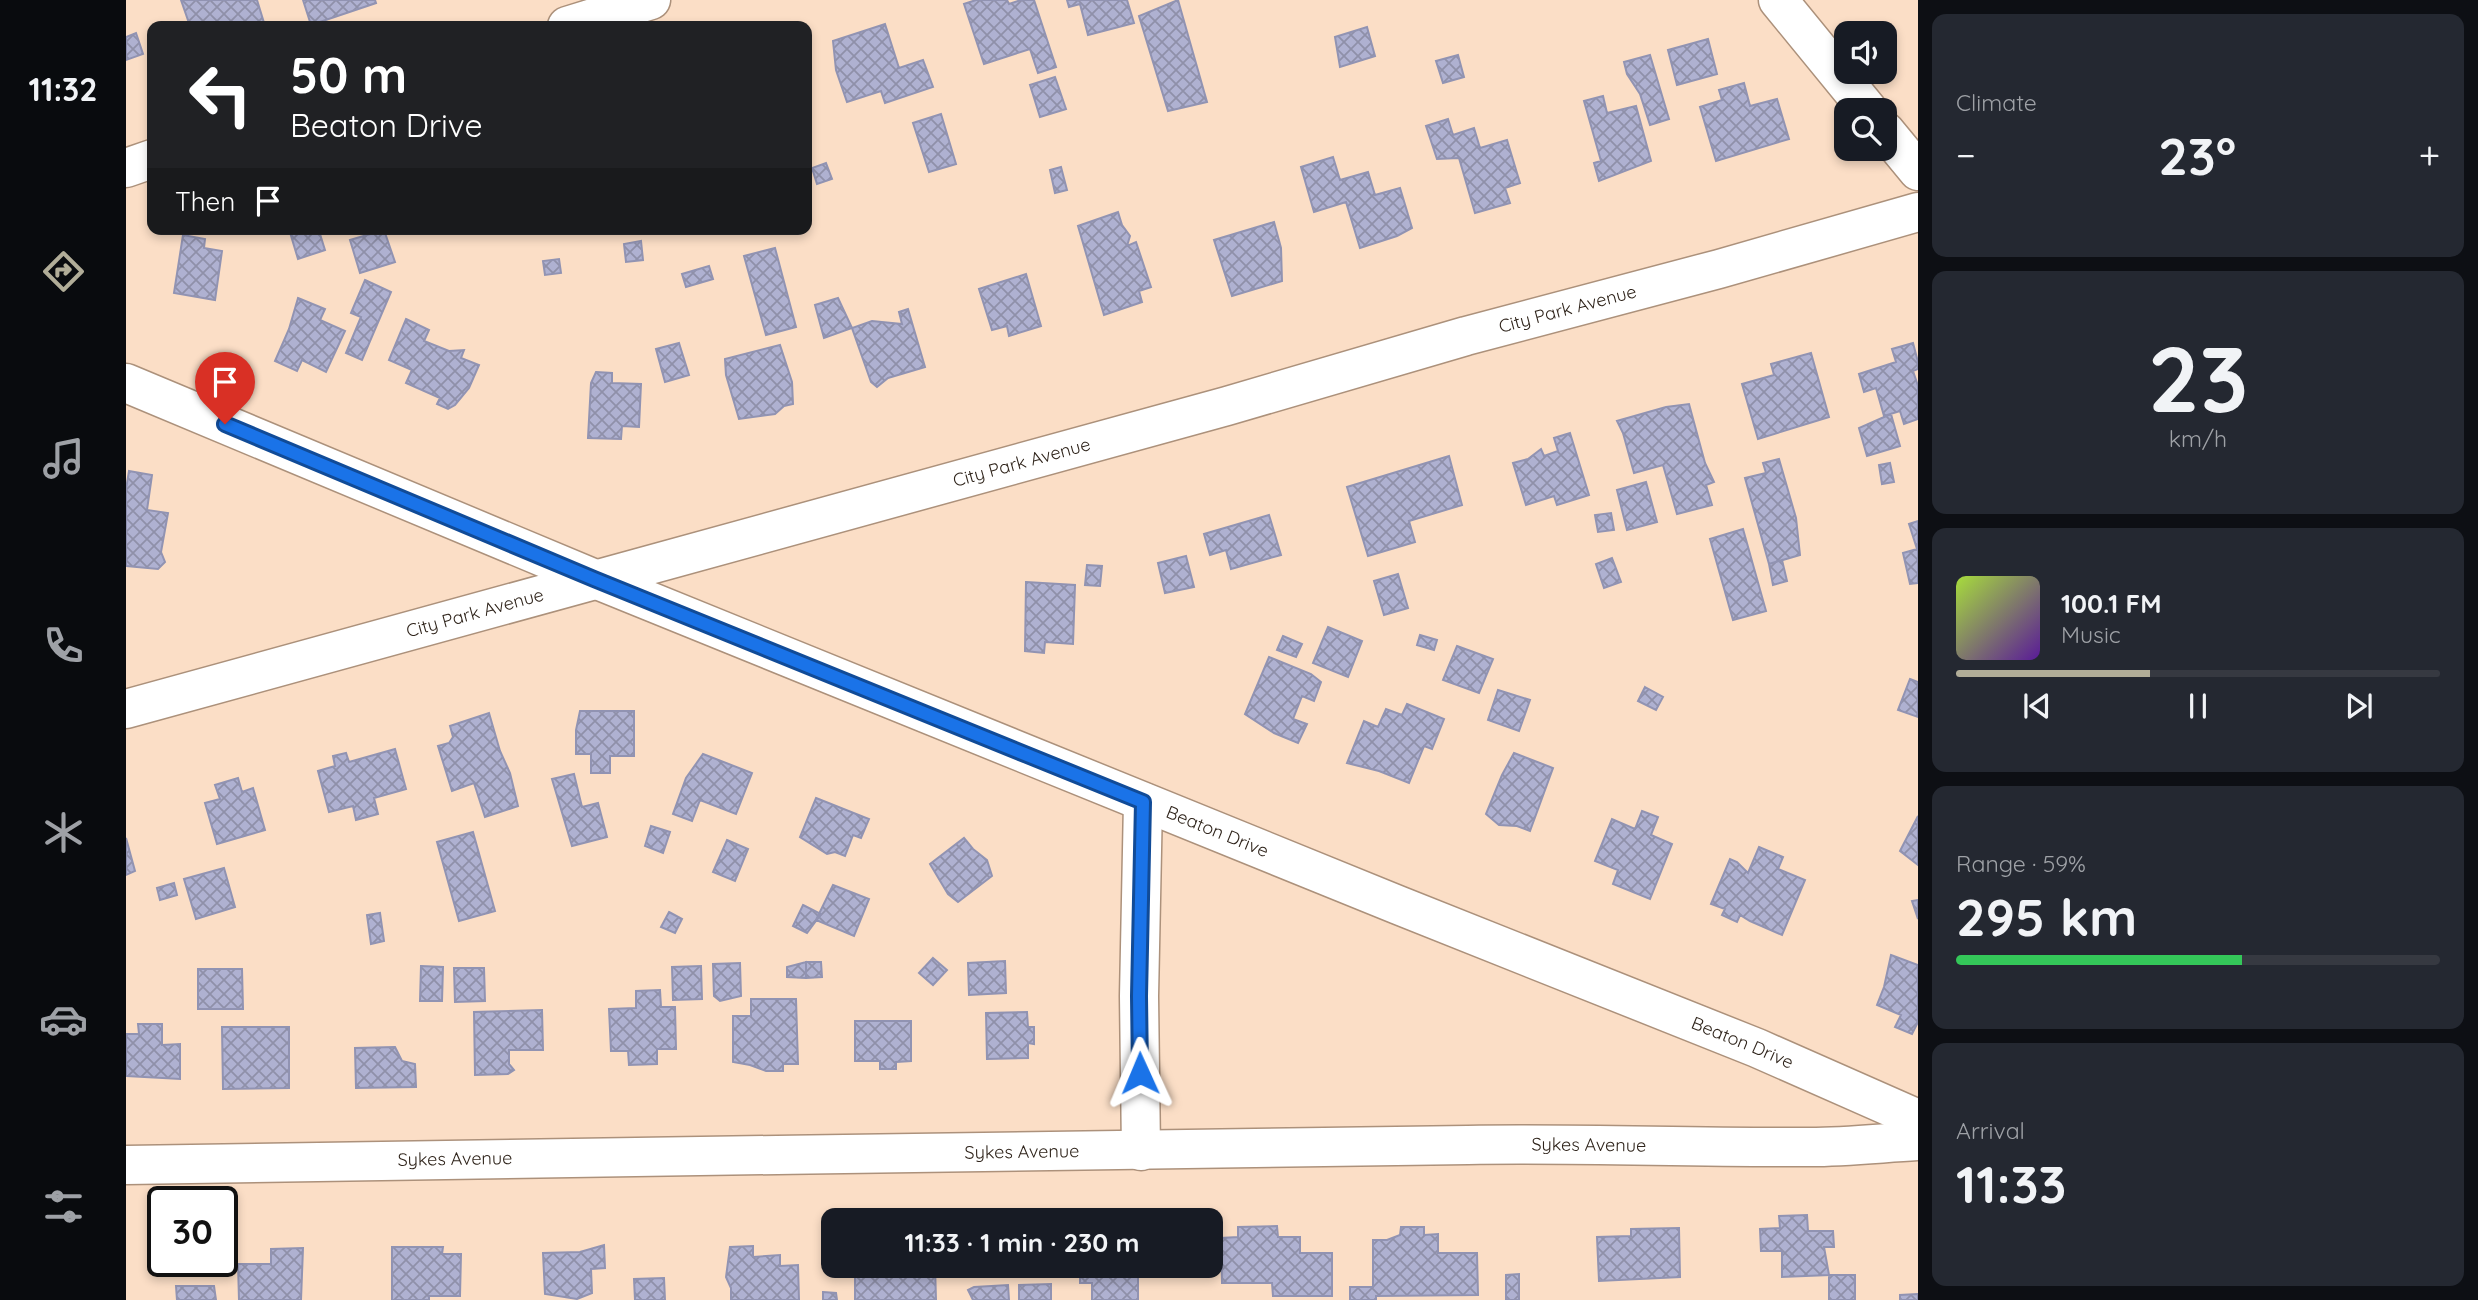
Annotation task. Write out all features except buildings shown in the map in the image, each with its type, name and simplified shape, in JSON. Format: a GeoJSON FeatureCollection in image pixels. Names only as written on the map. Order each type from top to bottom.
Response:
{"type":"FeatureCollection","features":[{"type":"Feature","properties":{"kind":"street"},"geometry":{"type":"LineString","coordinates":[[583,21],[651,0]]}},
{"type":"Feature","properties":{"kind":"street"},"geometry":{"type":"LineString","coordinates":[[1777,0],[1858,98]]}},
{"type":"Feature","properties":{"kind":"street"},"geometry":{"type":"LineString","coordinates":[[1897,146],[1918,172]]}},
{"type":"Feature","properties":{"kind":"street"},"geometry":{"type":"LineString","coordinates":[[126,168],[147,161]]}},
{"type":"Feature","properties":{"kind":"street","name":"City Park Avenue"},"geometry":{"type":"LineString","coordinates":[[126,709],[1227,406],[1466,336],[1719,269],[1918,212]]}},
{"type":"Feature","properties":{"kind":"street","name":"Beaton Drive"},"geometry":{"type":"LineString","coordinates":[[126,383],[594,579],[1757,1048],[1918,1119]]}},
{"type":"Feature","properties":{"kind":"street"},"geometry":{"type":"LineString","coordinates":[[1141,1151],[1139,996],[1143,802]]}},
{"type":"Feature","properties":{"kind":"street","name":"Sykes Avenue"},"geometry":{"type":"LineString","coordinates":[[126,1165],[738,1153],[1141,1151],[1497,1145],[1815,1147],[1918,1141]]}},
{"type":"Feature","properties":{"kind":"route"},"geometry":{"type":"LineString","coordinates":[[225,424],[594,579],[1143,802],[1140,1073]]}}]}
